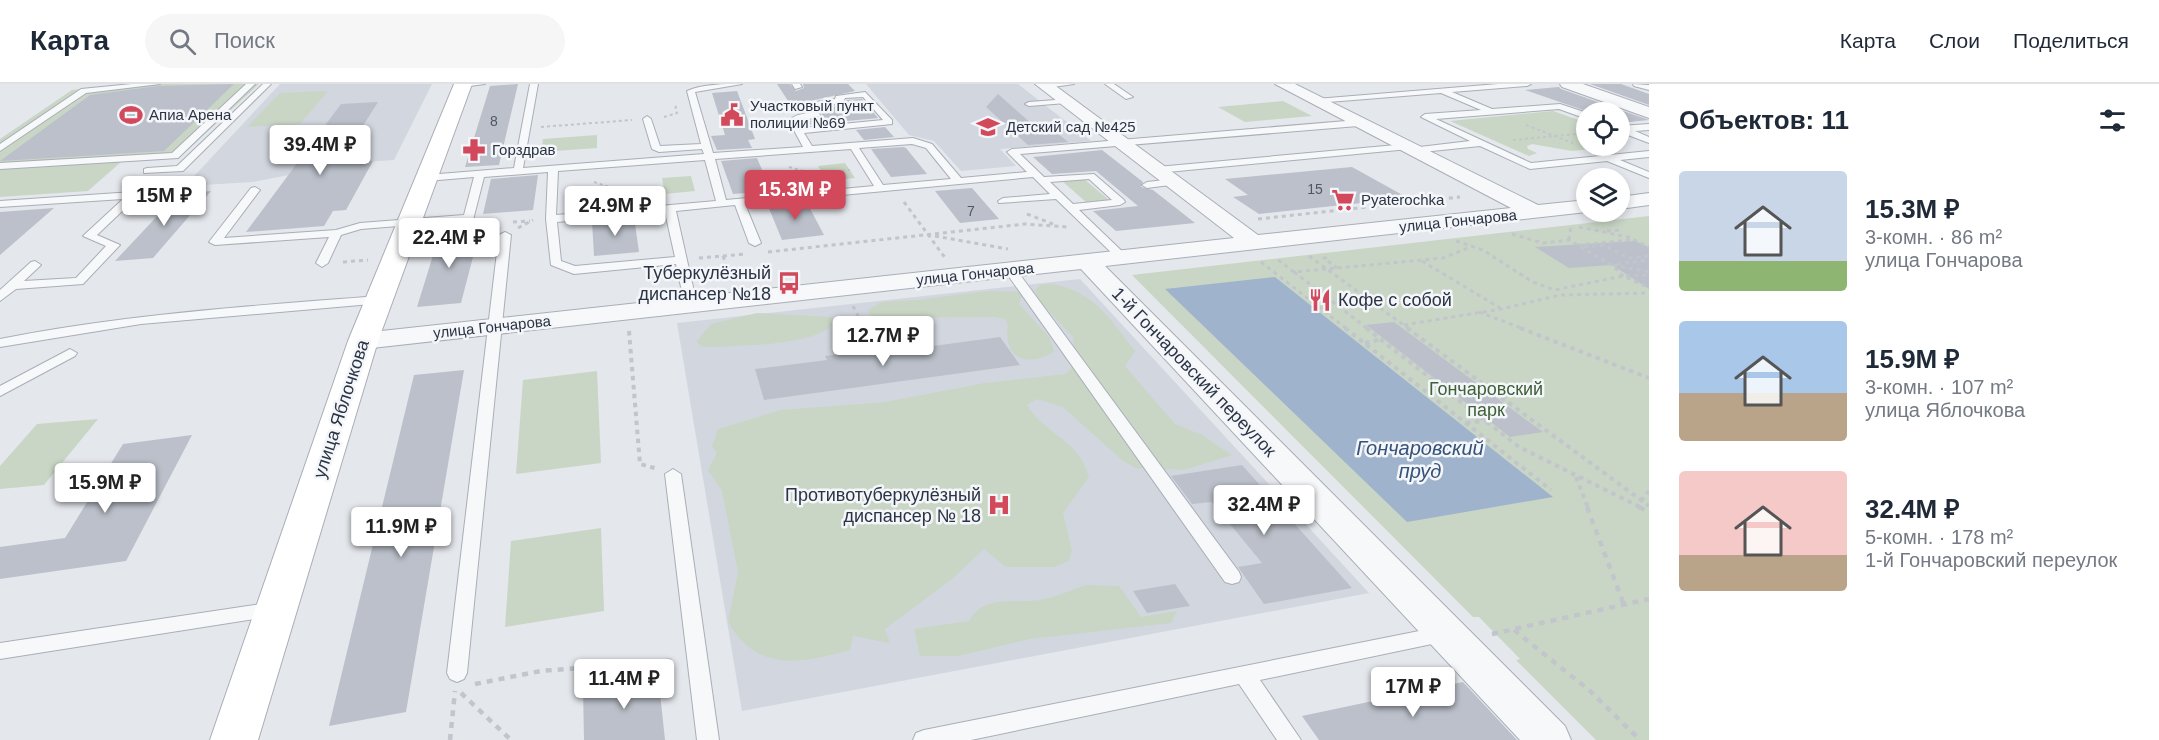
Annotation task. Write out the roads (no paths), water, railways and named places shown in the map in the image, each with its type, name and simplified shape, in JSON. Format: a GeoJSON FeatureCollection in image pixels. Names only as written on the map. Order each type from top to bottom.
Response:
{"type":"FeatureCollection","features":[{"type":"Feature","properties":{"kind":"street","name":"улица Яблочкова"},"geometry":{"type":"LineString","coordinates":[[234,740],[363,341],[409,222],[468,84]]}},
{"type":"Feature","properties":{"kind":"street"},"geometry":{"type":"LineString","coordinates":[[1283,84],[1535,212]]}},
{"type":"Feature","properties":{"kind":"street"},"geometry":{"type":"LineString","coordinates":[[1568,84],[1649,113]]}},
{"type":"Feature","properties":{"kind":"street"},"geometry":{"type":"LineString","coordinates":[[1045,85],[1068,92],[1121,143],[1152,177],[1173,182],[1261,252]]}},
{"type":"Feature","properties":{"kind":"street"},"geometry":{"type":"LineString","coordinates":[[1630,201],[1649,199]]}},
{"type":"Feature","properties":{"kind":"street","name":"улица Гончарова"},"geometry":{"type":"LineString","coordinates":[[363,341],[691,305],[1010,260],[1088,262],[1123,258],[1261,252],[1576,207]]}},
{"type":"Feature","properties":{"kind":"street","name":"1-й Гончаровский переулок"},"geometry":{"type":"LineString","coordinates":[[1088,262],[1549,740]]}},
{"type":"Feature","properties":{"kind":"lane"},"geometry":{"type":"LineString","coordinates":[[0,148],[84,90],[156,84]]}},
{"type":"Feature","properties":{"kind":"lane"},"geometry":{"type":"LineString","coordinates":[[0,166],[175,156],[251,84]]}},
{"type":"Feature","properties":{"kind":"lane"},"geometry":{"type":"LineString","coordinates":[[147,171],[180,169],[267,84]]}},
{"type":"Feature","properties":{"kind":"lane"},"geometry":{"type":"LineString","coordinates":[[518,171],[534,84]]}},
{"type":"Feature","properties":{"kind":"lane"},"geometry":{"type":"LineString","coordinates":[[722,203],[691,91],[699,87],[738,84]]}},
{"type":"Feature","properties":{"kind":"lane"},"geometry":{"type":"LineString","coordinates":[[1109,84],[1129,97]]}},
{"type":"Feature","properties":{"kind":"lane"},"geometry":{"type":"LineString","coordinates":[[1383,84],[1406,94]]}},
{"type":"Feature","properties":{"kind":"lane"},"geometry":{"type":"LineString","coordinates":[[1434,84],[1492,111]]}},
{"type":"Feature","properties":{"kind":"lane"},"geometry":{"type":"LineString","coordinates":[[1316,101],[1527,84]]}},
{"type":"Feature","properties":{"kind":"lane"},"geometry":{"type":"LineString","coordinates":[[1637,84],[1649,88]]}},
{"type":"Feature","properties":{"kind":"lane"},"geometry":{"type":"LineString","coordinates":[[1029,104],[1068,92]]}},
{"type":"Feature","properties":{"kind":"lane"},"geometry":{"type":"LineString","coordinates":[[798,131],[889,122],[865,94],[843,96],[839,98],[840,101],[813,105],[817,114],[815,116],[794,119],[793,122],[798,131],[809,149]]}},
{"type":"Feature","properties":{"kind":"lane"},"geometry":{"type":"LineString","coordinates":[[1576,112],[1560,106],[1425,117],[1530,166],[1649,154]]}},
{"type":"Feature","properties":{"kind":"lane"},"geometry":{"type":"LineString","coordinates":[[647,119],[655,147],[659,149],[706,146]]}},
{"type":"Feature","properties":{"kind":"lane"},"geometry":{"type":"LineString","coordinates":[[1123,258],[1012,152],[1358,123]]}},
{"type":"Feature","properties":{"kind":"lane"},"geometry":{"type":"LineString","coordinates":[[1630,129],[1649,127]]}},
{"type":"Feature","properties":{"kind":"lane"},"geometry":{"type":"LineString","coordinates":[[1630,133],[1649,140]]}},
{"type":"Feature","properties":{"kind":"lane"},"geometry":{"type":"LineString","coordinates":[[427,178],[913,141],[929,146],[958,181]]}},
{"type":"Feature","properties":{"kind":"lane"},"geometry":{"type":"LineString","coordinates":[[1152,177],[1410,148],[1482,143]]}},
{"type":"Feature","properties":{"kind":"lane"},"geometry":{"type":"LineString","coordinates":[[853,146],[880,188]]}},
{"type":"Feature","properties":{"kind":"lane"},"geometry":{"type":"LineString","coordinates":[[1608,158],[1649,175]]}},
{"type":"Feature","properties":{"kind":"lane"},"geometry":{"type":"LineString","coordinates":[[553,168],[551,219],[555,263],[574,270],[681,260]]}},
{"type":"Feature","properties":{"kind":"lane"},"geometry":{"type":"LineString","coordinates":[[255,190],[214,242],[337,233],[360,226],[469,218],[480,174]]}},
{"type":"Feature","properties":{"kind":"lane"},"geometry":{"type":"LineString","coordinates":[[551,219],[958,181],[1038,177],[1091,176],[1111,188],[1120,202],[1070,208]]}},
{"type":"Feature","properties":{"kind":"lane"},"geometry":{"type":"LineString","coordinates":[[0,204],[133,195],[89,236],[114,245],[79,281],[11,286]]}},
{"type":"Feature","properties":{"kind":"lane"},"geometry":{"type":"LineString","coordinates":[[1003,201],[1058,196]]}},
{"type":"Feature","properties":{"kind":"lane"},"geometry":{"type":"LineString","coordinates":[[740,201],[757,248]]}},
{"type":"Feature","properties":{"kind":"lane"},"geometry":{"type":"LineString","coordinates":[[670,208],[691,305]]}},
{"type":"Feature","properties":{"kind":"lane"},"geometry":{"type":"LineString","coordinates":[[322,263],[337,233]]}},
{"type":"Feature","properties":{"kind":"lane"},"geometry":{"type":"LineString","coordinates":[[456,680],[505,235]]}},
{"type":"Feature","properties":{"kind":"lane"},"geometry":{"type":"LineString","coordinates":[[1010,260],[1232,577]]}},
{"type":"Feature","properties":{"kind":"lane"},"geometry":{"type":"LineString","coordinates":[[0,297],[35,265]]}},
{"type":"Feature","properties":{"kind":"lane"},"geometry":{"type":"LineString","coordinates":[[0,343],[60,330],[242,309],[379,300]]}},
{"type":"Feature","properties":{"kind":"lane"},"geometry":{"type":"LineString","coordinates":[[0,392],[70,353]]}},
{"type":"Feature","properties":{"kind":"lane"},"geometry":{"type":"LineString","coordinates":[[673,474],[708,740]]}},
{"type":"Feature","properties":{"kind":"lane"},"geometry":{"type":"LineString","coordinates":[[0,651],[277,608]]}},
{"type":"Feature","properties":{"kind":"lane"},"geometry":{"type":"LineString","coordinates":[[924,740],[1446,633]]}},
{"type":"Feature","properties":{"kind":"lane"},"geometry":{"type":"LineString","coordinates":[[1244,675],[1290,740]]}},
{"type":"Feature","properties":{"kind":"water","name":"Гончаровский пруд"},"geometry":{"type":"Polygon","coordinates":[[[1275,277],[1553,497],[1407,522],[1165,289],[1275,277]]]}},
{"type":"Feature","properties":{"kind":"place","name":"Апиа Арена"},"geometry":{"type":"Point","coordinates":[131,115]}},
{"type":"Feature","properties":{"kind":"place","name":"Участковый пункт полиции №69"},"geometry":{"type":"Point","coordinates":[732,115]}},
{"type":"Feature","properties":{"kind":"place","name":"Детский сад №425"},"geometry":{"type":"Point","coordinates":[988,127]}},
{"type":"Feature","properties":{"kind":"place","name":"Горздрав"},"geometry":{"type":"Point","coordinates":[474,150]}},
{"type":"Feature","properties":{"kind":"place","name":"Pyaterochka"},"geometry":{"type":"Point","coordinates":[1343,200]}},
{"type":"Feature","properties":{"kind":"place","name":"Туберкулёзный диспансер №18"},"geometry":{"type":"Point","coordinates":[789,283]}},
{"type":"Feature","properties":{"kind":"place","name":"Кофе с собой"},"geometry":{"type":"Point","coordinates":[1320,300]}},
{"type":"Feature","properties":{"kind":"place","name":"Противотуберкулёзный диспансер № 18"},"geometry":{"type":"Point","coordinates":[999,505]}},
{"type":"Feature","properties":{"kind":"park label","name":"Гончаровский парк"},"geometry":{"type":"Point","coordinates":[1486,399]}}]}
